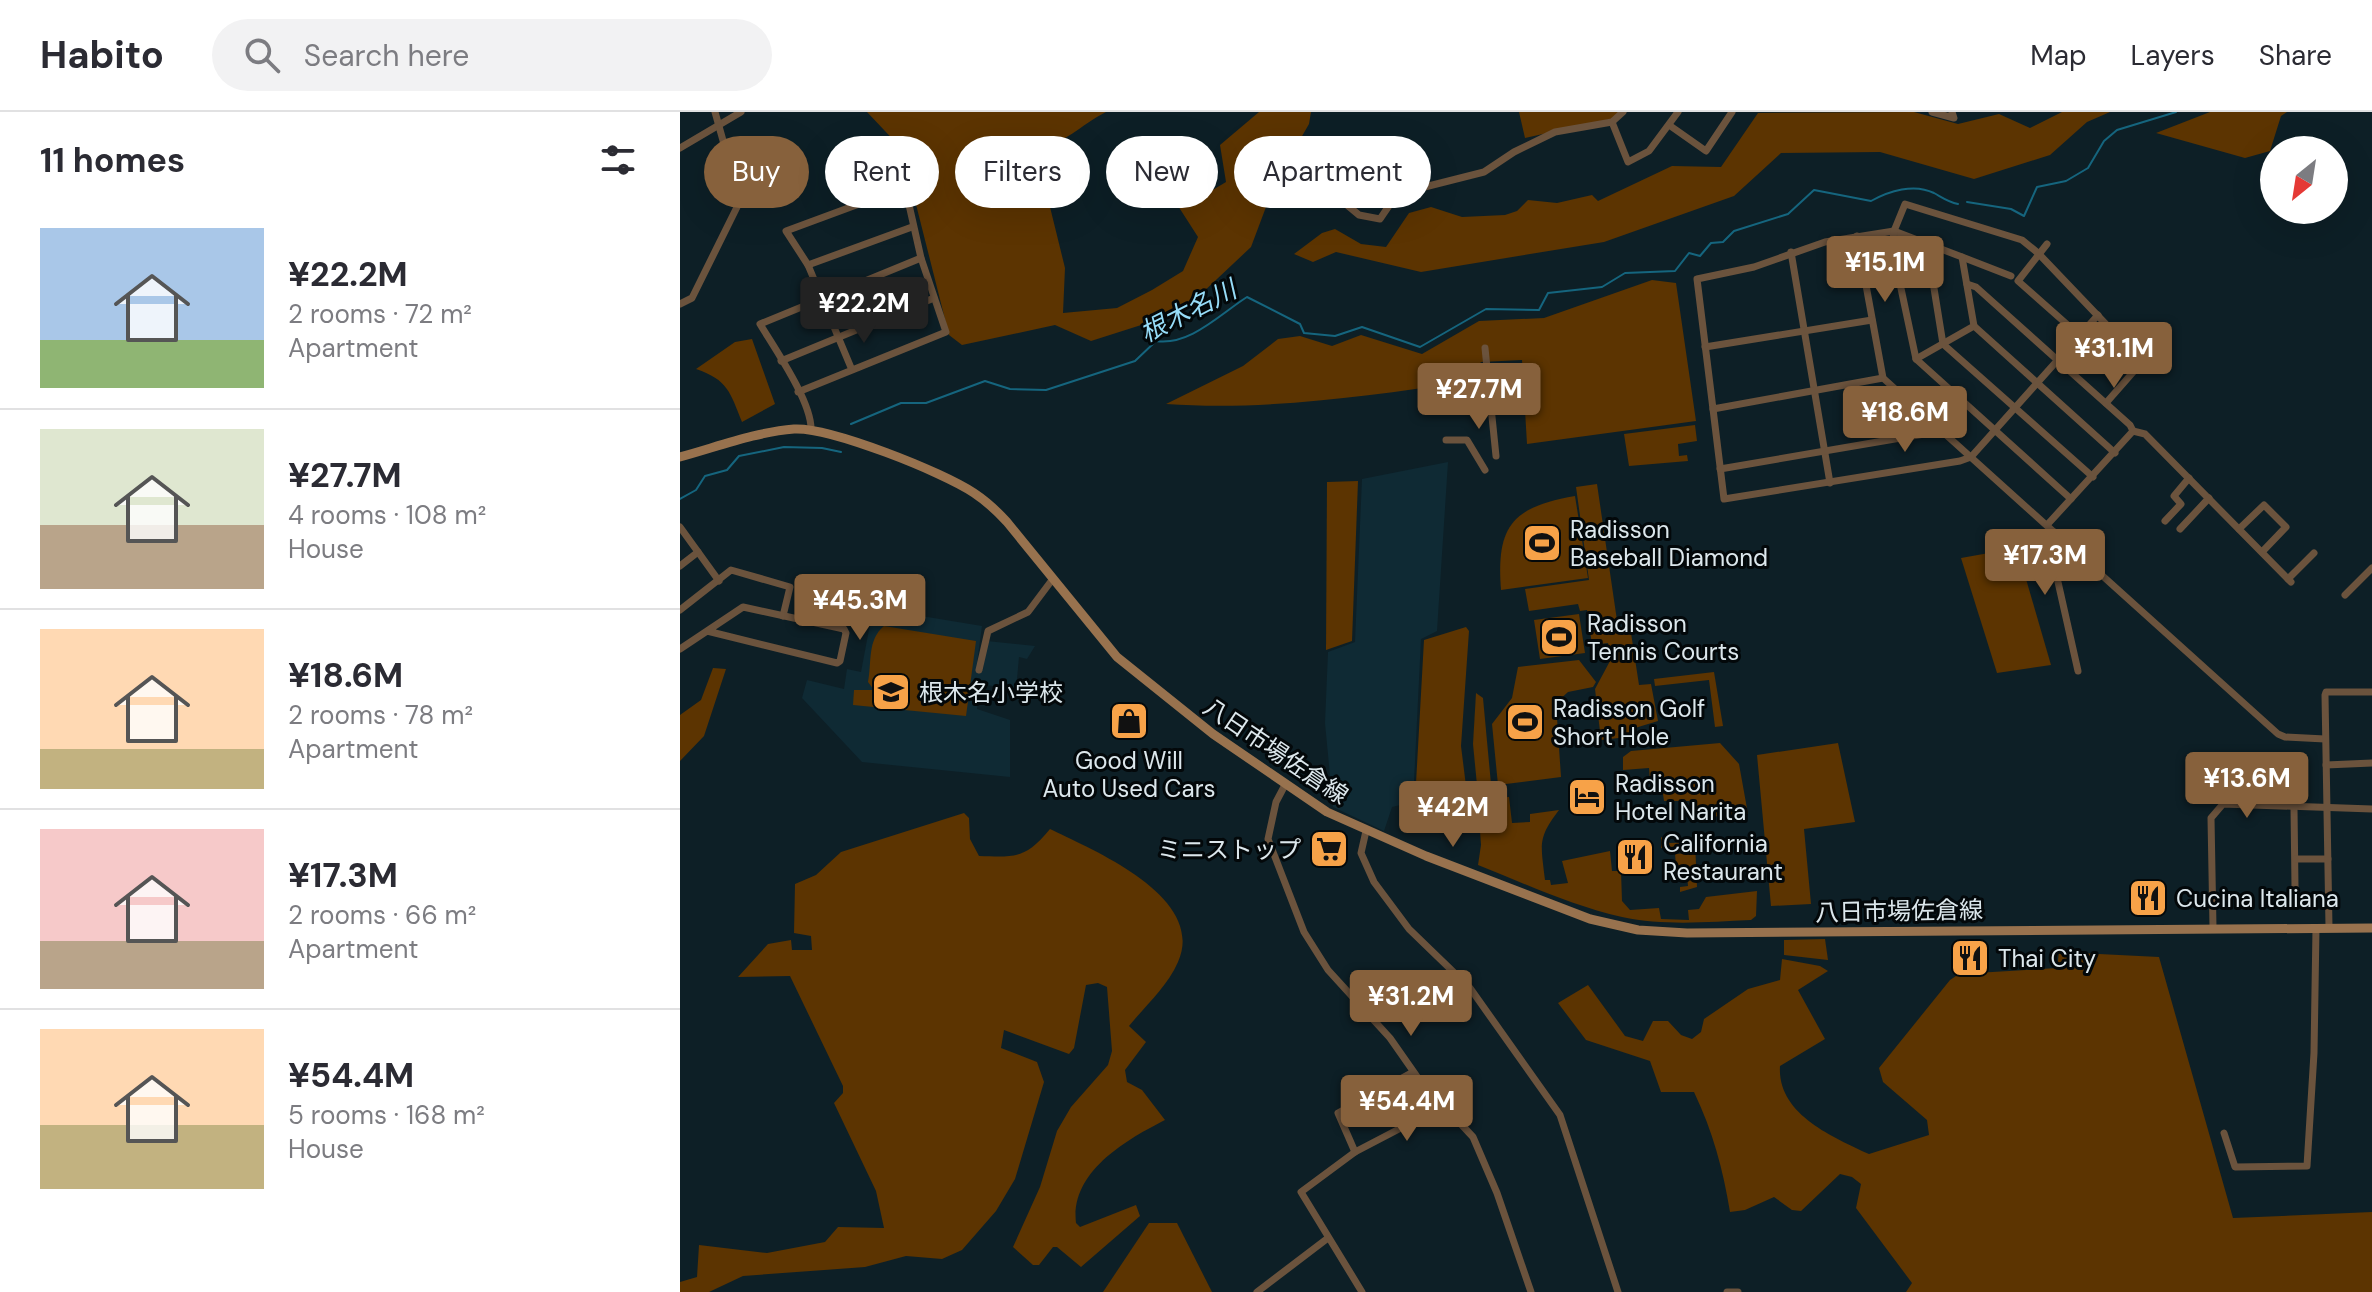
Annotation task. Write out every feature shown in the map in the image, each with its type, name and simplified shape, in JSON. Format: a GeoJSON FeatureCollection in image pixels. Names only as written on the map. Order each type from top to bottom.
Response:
{"type":"FeatureCollection","features":[{"type":"Feature","properties":{"kind":"main road","name":"八日市場佐倉線"},"geometry":{"type":"LineString","coordinates":[[680,457],[779,431],[811,430],[935,474],[975,493],[1007,522],[1096,635],[1131,670],[1285,785],[1327,812],[1366,831],[1562,909],[1617,926],[1687,933],[2372,928]]}},
{"type":"Feature","properties":{"kind":"street"},"geometry":{"type":"LineString","coordinates":[[680,304],[692,298],[740,201],[715,112]]}},
{"type":"Feature","properties":{"kind":"street"},"geometry":{"type":"LineString","coordinates":[[680,148],[741,112]]}},
{"type":"Feature","properties":{"kind":"street"},"geometry":{"type":"LineString","coordinates":[[1431,185],[1484,172],[1514,152],[1555,132],[1612,122],[1623,112]]}},
{"type":"Feature","properties":{"kind":"street"},"geometry":{"type":"LineString","coordinates":[[1612,122],[1628,162],[1649,151],[1678,112]]}},
{"type":"Feature","properties":{"kind":"street"},"geometry":{"type":"LineString","coordinates":[[1669,125],[1706,151],[1732,112]]}},
{"type":"Feature","properties":{"kind":"street"},"geometry":{"type":"LineString","coordinates":[[1932,112],[1954,118],[1952,112]]}},
{"type":"Feature","properties":{"kind":"street"},"geometry":{"type":"LineString","coordinates":[[798,392],[946,332],[912,227],[905,187],[786,231],[808,265],[852,370]]}},
{"type":"Feature","properties":{"kind":"street"},"geometry":{"type":"LineString","coordinates":[[1397,194],[1380,219],[1359,215],[1347,205],[1372,200],[1397,194]]}},
{"type":"Feature","properties":{"kind":"street"},"geometry":{"type":"LineString","coordinates":[[2071,499],[1916,359],[1892,246],[1894,231],[1905,204],[2022,240],[2038,253],[2142,362],[2106,403]]}},
{"type":"Feature","properties":{"kind":"street"},"geometry":{"type":"LineString","coordinates":[[808,265],[912,227]]}},
{"type":"Feature","properties":{"kind":"street"},"geometry":{"type":"LineString","coordinates":[[2011,276],[1894,231],[1857,236],[1791,252],[1754,267],[1697,279],[1724,499],[1971,457],[2098,315]]}},
{"type":"Feature","properties":{"kind":"street"},"geometry":{"type":"LineString","coordinates":[[1857,236],[1883,378],[2278,734],[2325,739]]}},
{"type":"Feature","properties":{"kind":"street"},"geometry":{"type":"LineString","coordinates":[[2047,244],[2018,281],[2079,335]]}},
{"type":"Feature","properties":{"kind":"street"},"geometry":{"type":"LineString","coordinates":[[1927,245],[1943,344],[2093,477]]}},
{"type":"Feature","properties":{"kind":"street"},"geometry":{"type":"LineString","coordinates":[[1791,252],[1830,483]]}},
{"type":"Feature","properties":{"kind":"street"},"geometry":{"type":"LineString","coordinates":[[1962,257],[1974,326],[2115,453]]}},
{"type":"Feature","properties":{"kind":"street"},"geometry":{"type":"LineString","coordinates":[[811,430],[810,418],[798,392],[760,324],[921,258]]}},
{"type":"Feature","properties":{"kind":"street"},"geometry":{"type":"LineString","coordinates":[[1967,284],[1976,287],[2058,359],[2133,431],[2145,434],[2289,580],[2314,553]]}},
{"type":"Feature","properties":{"kind":"street"},"geometry":{"type":"LineString","coordinates":[[781,361],[934,298]]}},
{"type":"Feature","properties":{"kind":"street"},"geometry":{"type":"LineString","coordinates":[[1705,347],[1872,320]]}},
{"type":"Feature","properties":{"kind":"street"},"geometry":{"type":"LineString","coordinates":[[1916,359],[1974,326]]}},
{"type":"Feature","properties":{"kind":"street"},"geometry":{"type":"LineString","coordinates":[[1485,348],[1496,456]]}},
{"type":"Feature","properties":{"kind":"street"},"geometry":{"type":"LineString","coordinates":[[1713,409],[1883,378]]}},
{"type":"Feature","properties":{"kind":"street"},"geometry":{"type":"LineString","coordinates":[[1720,469],[1930,433],[1938,428]]}},
{"type":"Feature","properties":{"kind":"street"},"geometry":{"type":"LineString","coordinates":[[2047,525],[2133,431]]}},
{"type":"Feature","properties":{"kind":"street"},"geometry":{"type":"LineString","coordinates":[[1446,440],[1467,440],[1485,470]]}},
{"type":"Feature","properties":{"kind":"street"},"geometry":{"type":"LineString","coordinates":[[2165,521],[2181,504],[2174,496],[2189,478]]}},
{"type":"Feature","properties":{"kind":"street"},"geometry":{"type":"LineString","coordinates":[[2180,529],[2209,498]]}},
{"type":"Feature","properties":{"kind":"street"},"geometry":{"type":"LineString","coordinates":[[2239,529],[2264,505],[2286,527],[2262,552]]}},
{"type":"Feature","properties":{"kind":"street"},"geometry":{"type":"LineString","coordinates":[[680,527],[719,581]]}},
{"type":"Feature","properties":{"kind":"street"},"geometry":{"type":"LineString","coordinates":[[2054,532],[2049,542],[2078,671]]}},
{"type":"Feature","properties":{"kind":"street"},"geometry":{"type":"LineString","coordinates":[[680,566],[698,552]]}},
{"type":"Feature","properties":{"kind":"street"},"geometry":{"type":"LineString","coordinates":[[2345,595],[2372,568]]}},
{"type":"Feature","properties":{"kind":"street"},"geometry":{"type":"LineString","coordinates":[[680,610],[731,570],[790,587],[783,616]]}},
{"type":"Feature","properties":{"kind":"street"},"geometry":{"type":"LineString","coordinates":[[979,670],[988,631],[1028,612],[1052,580]]}},
{"type":"Feature","properties":{"kind":"street"},"geometry":{"type":"LineString","coordinates":[[680,649],[739,607],[844,629],[846,633],[840,661],[707,631]]}},
{"type":"Feature","properties":{"kind":"street"},"geometry":{"type":"LineString","coordinates":[[2329,927],[2326,692],[2372,692]]}},
{"type":"Feature","properties":{"kind":"street"},"geometry":{"type":"LineString","coordinates":[[2326,765],[2372,763]]}},
{"type":"Feature","properties":{"kind":"street"},"geometry":{"type":"LineString","coordinates":[[1285,785],[1276,802],[1268,839],[1304,932],[1328,970],[1398,1046],[1413,1072],[1473,1137],[1487,1167],[1531,1292]]}},
{"type":"Feature","properties":{"kind":"street"},"geometry":{"type":"LineString","coordinates":[[2213,927],[2213,814],[2223,804],[2372,809]]}},
{"type":"Feature","properties":{"kind":"street"},"geometry":{"type":"LineString","coordinates":[[2294,808],[2295,887]]}},
{"type":"Feature","properties":{"kind":"street"},"geometry":{"type":"LineString","coordinates":[[1366,831],[1362,859],[1383,895],[1409,929],[1470,988],[1560,1115],[1618,1292]]}},
{"type":"Feature","properties":{"kind":"street"},"geometry":{"type":"LineString","coordinates":[[2296,859],[2328,859]]}},
{"type":"Feature","properties":{"kind":"street"},"geometry":{"type":"LineString","coordinates":[[2224,1133],[2235,1167],[2307,1166],[2314,1053],[2316,928]]}},
{"type":"Feature","properties":{"kind":"street"},"geometry":{"type":"LineString","coordinates":[[1355,1152],[1338,1113],[1413,1072]]}},
{"type":"Feature","properties":{"kind":"street"},"geometry":{"type":"LineString","coordinates":[[1359,1291],[1301,1192],[1355,1152],[1443,1106]]}},
{"type":"Feature","properties":{"kind":"street"},"geometry":{"type":"LineString","coordinates":[[1257,1292],[1328,1238]]}},
{"type":"Feature","properties":{"kind":"street"},"geometry":{"type":"LineString","coordinates":[[1727,1292],[1738,1292]]}},
{"type":"Feature","properties":{"kind":"shaded area"},"geometry":{"type":"Polygon","coordinates":[[[867,112],[1106,112],[1069,136],[955,136],[955,208],[1050,208],[1065,268],[1063,313],[1117,308],[1183,271],[1198,237],[1179,208],[1218,208],[1218,187],[1226,182],[1220,145],[1259,112],[1311,112],[1302,136],[1234,136],[1234,208],[1266,208],[1251,247],[1182,312],[1091,341],[1055,325],[962,345],[949,335],[917,208],[939,208],[939,136],[890,136],[867,112]]]}},
{"type":"Feature","properties":{"kind":"shaded area"},"geometry":{"type":"Polygon","coordinates":[[[1519,112],[1620,112],[1615,118],[1525,138],[1519,112]]]}},
{"type":"Feature","properties":{"kind":"shaded area"},"geometry":{"type":"Polygon","coordinates":[[[1914,112],[1958,124],[1999,114],[2030,128],[2062,112],[2110,112],[2087,122],[2050,155],[1974,179],[1880,152],[1781,153],[1734,196],[1604,242],[1421,272],[1336,252],[1313,262],[1294,254],[1322,233],[1335,229],[1361,244],[1386,247],[1409,213],[1431,207],[1462,217],[1505,215],[1517,211],[1528,200],[1557,203],[1592,195],[1598,201],[1672,166],[1721,167],[1758,113],[1914,112]]]}},
{"type":"Feature","properties":{"kind":"shaded area"},"geometry":{"type":"Polygon","coordinates":[[[2210,112],[2287,112],[2281,116],[2275,136],[2260,136],[2260,154],[2245,158],[2156,133],[2210,112]]]}},
{"type":"Feature","properties":{"kind":"shaded area"},"geometry":{"type":"Polygon","coordinates":[[[1652,280],[1676,283],[1696,421],[1527,444],[1522,360],[1481,362],[1466,382],[1354,397],[1279,404],[1166,404],[1243,366],[1278,339],[1300,336],[1332,346],[1361,335],[1422,354],[1479,321],[1544,318],[1652,280]]]}},
{"type":"Feature","properties":{"kind":"shaded area"},"geometry":{"type":"Polygon","coordinates":[[[752,339],[775,404],[742,422],[726,388],[715,378],[696,369],[735,342],[752,339]]]}},
{"type":"Feature","properties":{"kind":"shaded area"},"geometry":{"type":"Polygon","coordinates":[[[1695,425],[1697,441],[1678,444],[1679,456],[1687,455],[1688,461],[1629,466],[1624,434],[1695,425]]]}},
{"type":"Feature","properties":{"kind":"shaded area"},"geometry":{"type":"Polygon","coordinates":[[[1448,462],[1437,631],[1421,639],[1413,802],[1392,807],[1384,831],[1333,807],[1325,723],[1328,652],[1355,642],[1362,479],[1448,462]]]}},
{"type":"Feature","properties":{"kind":"shaded area"},"geometry":{"type":"Polygon","coordinates":[[[1358,481],[1352,641],[1326,650],[1327,482],[1358,481]]]}},
{"type":"Feature","properties":{"kind":"shaded area"},"geometry":{"type":"Polygon","coordinates":[[[1597,484],[1619,634],[1631,633],[1639,685],[1651,684],[1658,721],[1635,728],[1636,736],[1601,740],[1595,689],[1610,661],[1608,643],[1592,645],[1587,610],[1580,611],[1578,604],[1529,611],[1525,589],[1589,580],[1576,487],[1597,484]]]}},
{"type":"Feature","properties":{"kind":"shaded area","name":"Radisson Baseball Diamond"},"geometry":{"type":"Polygon","coordinates":[[[1575,496],[1588,578],[1501,590],[1502,550],[1512,523],[1536,506],[1575,496]]]}},
{"type":"Feature","properties":{"kind":"shaded area"},"geometry":{"type":"Polygon","coordinates":[[[2017,548],[2051,665],[1997,673],[1961,558],[2017,548]]]}},
{"type":"Feature","properties":{"kind":"shaded area","name":"根木名小学校"},"geometry":{"type":"Polygon","coordinates":[[[873,608],[982,626],[976,670],[983,670],[987,641],[1035,646],[1027,659],[1019,657],[1016,690],[981,684],[977,709],[1010,720],[1010,777],[862,762],[802,698],[807,680],[844,689],[847,669],[861,672],[873,608]]]}},
{"type":"Feature","properties":{"kind":"shaded area","name":"Radisson Tennis Courts"},"geometry":{"type":"Polygon","coordinates":[[[1579,614],[1585,653],[1540,659],[1534,620],[1579,614]]]}},
{"type":"Feature","properties":{"kind":"shaded area"},"geometry":{"type":"Polygon","coordinates":[[[884,626],[976,641],[966,716],[853,705],[854,690],[874,690],[868,682],[871,652],[875,638],[884,626]]]}},
{"type":"Feature","properties":{"kind":"shaded area"},"geometry":{"type":"Polygon","coordinates":[[[1466,627],[1469,631],[1461,746],[1466,786],[1463,790],[1415,801],[1424,640],[1466,627]]]}},
{"type":"Feature","properties":{"kind":"shaded area","name":"Radisson Golf Short Hole"},"geometry":{"type":"Polygon","coordinates":[[[1579,660],[1596,682],[1593,687],[1568,692],[1556,703],[1561,777],[1498,785],[1492,724],[1512,698],[1518,667],[1579,660]]]}},
{"type":"Feature","properties":{"kind":"shaded area"},"geometry":{"type":"Polygon","coordinates":[[[713,668],[726,669],[704,736],[680,761],[680,715],[701,700],[713,668]]]}},
{"type":"Feature","properties":{"kind":"shaded area"},"geometry":{"type":"Polygon","coordinates":[[[1714,672],[1723,726],[1715,727],[1709,680],[1655,686],[1654,679],[1714,672]]]}},
{"type":"Feature","properties":{"kind":"shaded area"},"geometry":{"type":"Polygon","coordinates":[[[1476,693],[1483,698],[1491,784],[1477,785],[1473,744],[1476,693]]]}},
{"type":"Feature","properties":{"kind":"shaded area"},"geometry":{"type":"Polygon","coordinates":[[[1720,743],[1739,764],[1748,814],[1695,818],[1689,801],[1664,801],[1661,780],[1650,781],[1649,768],[1623,770],[1623,757],[1631,751],[1720,743]]]}},
{"type":"Feature","properties":{"kind":"shaded area"},"geometry":{"type":"Polygon","coordinates":[[[1838,743],[1855,822],[1804,829],[1811,904],[1771,906],[1757,755],[1838,743]]]}},
{"type":"Feature","properties":{"kind":"shaded area"},"geometry":{"type":"Polygon","coordinates":[[[1491,787],[1493,798],[1509,797],[1512,823],[1530,822],[1530,814],[1559,810],[1542,842],[1545,880],[1550,880],[1551,885],[1568,883],[1562,861],[1610,851],[1612,871],[1621,871],[1622,901],[1630,910],[1659,908],[1661,919],[1689,920],[1688,910],[1699,909],[1706,897],[1757,891],[1756,916],[1751,920],[1686,923],[1622,917],[1567,901],[1478,865],[1481,845],[1477,788],[1491,787]]]}},
{"type":"Feature","properties":{"kind":"shaded area"},"geometry":{"type":"Polygon","coordinates":[[[964,813],[969,818],[970,839],[979,856],[1019,854],[1034,846],[1050,829],[1117,863],[1141,879],[1162,897],[1176,917],[1183,938],[1178,962],[1162,988],[1129,1026],[1146,1042],[1125,1070],[1127,1082],[1142,1090],[1165,1120],[1118,1148],[1091,1173],[1082,1188],[1076,1223],[1080,1227],[1136,1205],[1140,1216],[1081,1267],[1057,1247],[1053,1247],[1039,1265],[1033,1265],[1013,1247],[1040,1187],[1057,1131],[1071,1107],[1108,1065],[1112,1051],[1107,987],[1098,983],[1086,985],[1074,1048],[1069,1054],[1004,1030],[1001,1048],[1037,1062],[1044,1082],[1015,1179],[996,1211],[962,1250],[942,1259],[906,1256],[865,1267],[743,1276],[709,1292],[680,1292],[680,1282],[697,1277],[699,1245],[767,1253],[825,1242],[838,1227],[884,1228],[876,1191],[834,1103],[843,1093],[843,1086],[790,976],[738,977],[768,944],[791,940],[792,950],[812,950],[811,936],[794,933],[795,884],[816,875],[841,852],[964,813]]]}},
{"type":"Feature","properties":{"kind":"shaded area"},"geometry":{"type":"Polygon","coordinates":[[[1661,837],[1670,843],[1695,842],[1697,887],[1680,892],[1680,887],[1688,886],[1686,865],[1676,866],[1675,854],[1688,853],[1687,845],[1661,848],[1661,837]]]}},
{"type":"Feature","properties":{"kind":"shaded area"},"geometry":{"type":"Polygon","coordinates":[[[1825,939],[1828,960],[1784,955],[1784,940],[1825,939]]]}},
{"type":"Feature","properties":{"kind":"shaded area"},"geometry":{"type":"Polygon","coordinates":[[[2059,952],[2159,957],[2233,1218],[2372,1212],[2372,1292],[1906,1292],[1912,1283],[1856,1208],[1861,1184],[1852,1177],[1840,1174],[1801,1211],[1792,1210],[1774,1197],[1745,1210],[1730,1212],[1716,1151],[1694,1092],[1661,1092],[1650,1061],[1586,1040],[1558,1003],[1588,985],[1625,1036],[1643,1041],[1653,1021],[1668,1021],[1681,1035],[1692,1039],[1701,1032],[1704,1019],[1748,989],[1780,980],[1782,959],[1820,966],[1828,971],[1798,990],[1825,1039],[1780,1066],[1781,1083],[1788,1098],[1810,1122],[1869,1154],[1929,1135],[1927,1120],[1883,1082],[1879,1068],[1950,980],[1959,974],[2057,968],[2059,952]]]}},
{"type":"Feature","properties":{"kind":"shaded area"},"geometry":{"type":"Polygon","coordinates":[[[1149,1223],[1177,1223],[1212,1292],[1103,1292],[1149,1223]]]}},
{"type":"Feature","properties":{"kind":"waterway","name":"根木名川"},"geometry":{"type":"LineString","coordinates":[[1967,202],[2011,209],[2024,216],[2037,187],[2066,181],[2088,168],[2104,141],[2117,130],[2176,112]]}},
{"type":"Feature","properties":{"kind":"waterway","name":"根木名川"},"geometry":{"type":"LineString","coordinates":[[851,424],[901,403],[926,403],[985,381],[1010,389],[1046,390],[1135,361],[1156,341],[1181,339],[1193,334],[1247,297],[1300,324],[1304,333],[1335,336],[1362,327],[1420,347],[1486,309],[1539,310],[1548,293],[1602,287],[1625,273],[1675,271],[1689,253],[1700,256],[1711,243],[1723,242],[1734,231],[1788,214],[1814,190],[1871,201],[1910,188],[1926,190],[1958,204]]}},
{"type":"Feature","properties":{"kind":"waterway","name":"根木名川"},"geometry":{"type":"LineString","coordinates":[[680,499],[696,490],[705,476],[727,470],[739,456],[784,447],[841,452]]}},
{"type":"Feature","properties":{"kind":"place","name":"Radisson Baseball Diamond"},"geometry":{"type":"Point","coordinates":[1542,543]}},
{"type":"Feature","properties":{"kind":"place","name":"Radisson Tennis Courts"},"geometry":{"type":"Point","coordinates":[1559,637]}},
{"type":"Feature","properties":{"kind":"place","name":"根木名小学校"},"geometry":{"type":"Point","coordinates":[891,692]}},
{"type":"Feature","properties":{"kind":"place","name":"Good Will Auto Used Cars"},"geometry":{"type":"Point","coordinates":[1129,721]}},
{"type":"Feature","properties":{"kind":"place","name":"Radisson Golf Short Hole"},"geometry":{"type":"Point","coordinates":[1525,722]}},
{"type":"Feature","properties":{"kind":"place","name":"Radisson Hotel Narita"},"geometry":{"type":"Point","coordinates":[1587,797]}},
{"type":"Feature","properties":{"kind":"place","name":"ミニストップ"},"geometry":{"type":"Point","coordinates":[1329,849]}},
{"type":"Feature","properties":{"kind":"place","name":"California Restaurant"},"geometry":{"type":"Point","coordinates":[1635,857]}},
{"type":"Feature","properties":{"kind":"place","name":"Cucina Italiana"},"geometry":{"type":"Point","coordinates":[2148,898]}},
{"type":"Feature","properties":{"kind":"place","name":"Thai City"},"geometry":{"type":"Point","coordinates":[1970,958]}}]}
